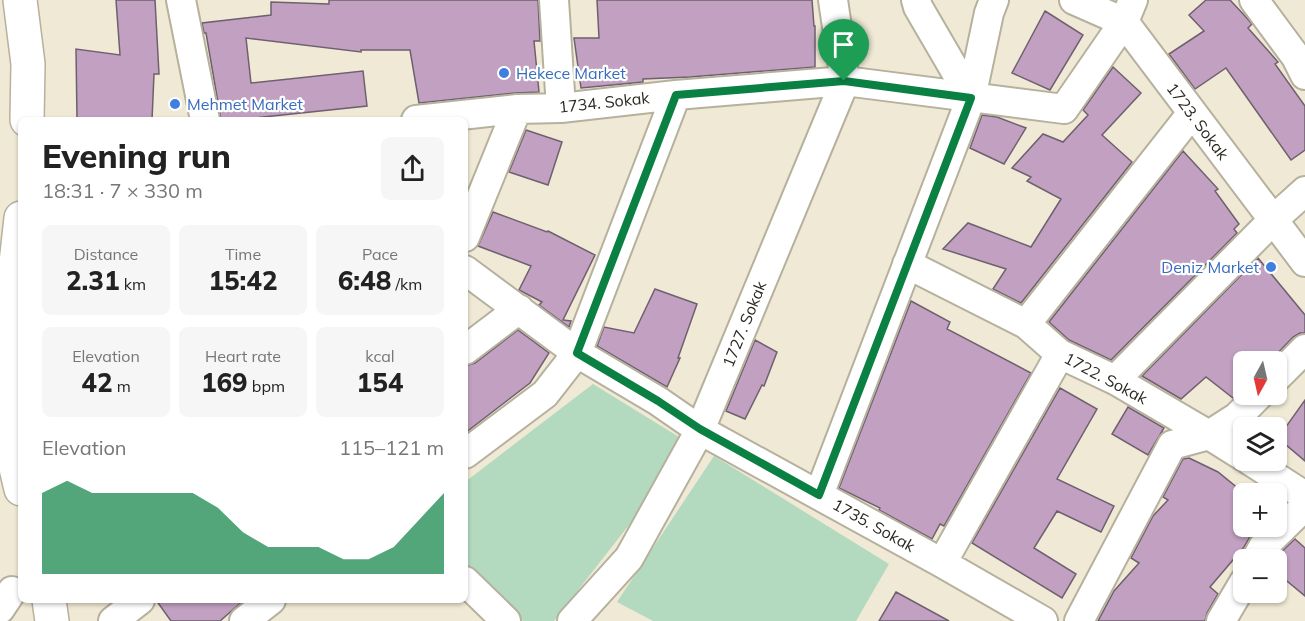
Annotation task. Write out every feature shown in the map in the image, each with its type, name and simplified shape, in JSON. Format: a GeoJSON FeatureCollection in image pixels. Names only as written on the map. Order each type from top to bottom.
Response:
{"type":"FeatureCollection","features":[{"type":"Feature","properties":{"kind":"street"},"geometry":{"type":"LineString","coordinates":[[20,0],[28,64],[27,117]]}},
{"type":"Feature","properties":{"kind":"street"},"geometry":{"type":"LineString","coordinates":[[182,0],[204,117]]}},
{"type":"Feature","properties":{"kind":"street"},"geometry":{"type":"LineString","coordinates":[[554,0],[561,108]]}},
{"type":"Feature","properties":{"kind":"street"},"geometry":{"type":"LineString","coordinates":[[833,0],[844,81]]}},
{"type":"Feature","properties":{"kind":"street"},"geometry":{"type":"LineString","coordinates":[[916,0],[971,98]]}},
{"type":"Feature","properties":{"kind":"street"},"geometry":{"type":"LineString","coordinates":[[819,495],[971,98],[989,13],[994,0]]}},
{"type":"Feature","properties":{"kind":"street","name":"1723. Sokak"},"geometry":{"type":"LineString","coordinates":[[1074,0],[1128,11],[1192,113],[1305,262]]}},
{"type":"Feature","properties":{"kind":"street"},"geometry":{"type":"LineString","coordinates":[[1254,0],[1296,57],[1305,75]]}},
{"type":"Feature","properties":{"kind":"street","name":"1734. Sokak"},"geometry":{"type":"LineString","coordinates":[[444,117],[844,81],[1064,110],[1128,11]]}},
{"type":"Feature","properties":{"kind":"street","name":"1727. Sokak"},"geometry":{"type":"LineString","coordinates":[[572,621],[629,558],[700,429],[844,81]]}},
{"type":"Feature","properties":{"kind":"street"},"geometry":{"type":"LineString","coordinates":[[468,452],[545,394],[577,353],[676,95]]}},
{"type":"Feature","properties":{"kind":"street"},"geometry":{"type":"LineString","coordinates":[[468,230],[517,109]]}},
{"type":"Feature","properties":{"kind":"street"},"geometry":{"type":"LineString","coordinates":[[1026,324],[1192,113]]}},
{"type":"Feature","properties":{"kind":"street"},"geometry":{"type":"LineString","coordinates":[[1115,380],[1273,220],[1305,191]]}},
{"type":"Feature","properties":{"kind":"street"},"geometry":{"type":"LineString","coordinates":[[18,245],[5,365],[18,461]]}},
{"type":"Feature","properties":{"kind":"street","name":"1722. Sokak"},"geometry":{"type":"LineString","coordinates":[[907,264],[1026,324],[1060,354],[1115,380],[1233,450]]}},
{"type":"Feature","properties":{"kind":"street","name":"1735. Sokak"},"geometry":{"type":"LineString","coordinates":[[468,272],[577,353],[700,429],[1043,621]]}},
{"type":"Feature","properties":{"kind":"street"},"geometry":{"type":"LineString","coordinates":[[468,348],[519,309]]}},
{"type":"Feature","properties":{"kind":"street"},"geometry":{"type":"LineString","coordinates":[[1287,367],[1305,349]]}},
{"type":"Feature","properties":{"kind":"street"},"geometry":{"type":"LineString","coordinates":[[942,563],[1060,354]]}},
{"type":"Feature","properties":{"kind":"street"},"geometry":{"type":"LineString","coordinates":[[1079,621],[1172,445],[1209,435],[1237,417],[1249,405]]}},
{"type":"Feature","properties":{"kind":"street"},"geometry":{"type":"LineString","coordinates":[[1266,471],[1305,496]]}},
{"type":"Feature","properties":{"kind":"street"},"geometry":{"type":"LineString","coordinates":[[1262,549],[1305,506]]}},
{"type":"Feature","properties":{"kind":"street"},"geometry":{"type":"LineString","coordinates":[[468,584],[506,621]]}},
{"type":"Feature","properties":{"kind":"street"},"geometry":{"type":"LineString","coordinates":[[1221,621],[1233,601]]}},
{"type":"Feature","properties":{"kind":"street"},"geometry":{"type":"LineString","coordinates":[[49,603],[52,621]]}},
{"type":"Feature","properties":{"kind":"street"},"geometry":{"type":"LineString","coordinates":[[113,621],[136,603]]}},
{"type":"Feature","properties":{"kind":"street"},"geometry":{"type":"LineString","coordinates":[[244,621],[267,603]]}},
{"type":"Feature","properties":{"kind":"green space"},"geometry":{"type":"Polygon","coordinates":[[[593,384],[679,437],[632,521],[554,621],[523,621],[468,566],[468,480],[593,384]]]}},
{"type":"Feature","properties":{"kind":"green space"},"geometry":{"type":"Polygon","coordinates":[[[714,456],[889,564],[856,621],[653,621],[617,602],[714,456]]]}},
{"type":"Feature","properties":{"kind":"building"},"geometry":{"type":"Polygon","coordinates":[[[116,0],[155,0],[159,74],[154,74],[152,117],[77,117],[76,49],[120,55],[116,0]]]}},
{"type":"Feature","properties":{"kind":"building"},"geometry":{"type":"Polygon","coordinates":[[[329,0],[538,0],[540,41],[534,41],[539,92],[419,103],[410,50],[361,50],[361,52],[246,38],[251,83],[363,71],[367,106],[262,117],[220,117],[206,33],[204,33],[202,23],[271,15],[271,2],[329,4],[329,0]]]}},
{"type":"Feature","properties":{"kind":"building"},"geometry":{"type":"Polygon","coordinates":[[[597,0],[812,0],[815,26],[815,67],[643,79],[643,82],[581,88],[574,38],[599,38],[597,0]]]}},
{"type":"Feature","properties":{"kind":"building"},"geometry":{"type":"Polygon","coordinates":[[[1206,0],[1230,0],[1245,16],[1252,24],[1248,28],[1278,62],[1275,64],[1305,106],[1305,150],[1291,160],[1226,68],[1195,89],[1169,54],[1204,31],[1189,15],[1206,0]]]}},
{"type":"Feature","properties":{"kind":"building"},"geometry":{"type":"Polygon","coordinates":[[[1045,11],[1083,35],[1050,90],[1012,73],[1045,11]]]}},
{"type":"Feature","properties":{"kind":"building"},"geometry":{"type":"Polygon","coordinates":[[[1113,67],[1141,93],[1102,135],[1132,162],[1021,303],[993,289],[1006,269],[943,249],[968,223],[1031,247],[1061,199],[1027,181],[1031,177],[1012,168],[1043,134],[1063,142],[1088,115],[1083,110],[1113,67]]]}},
{"type":"Feature","properties":{"kind":"building"},"geometry":{"type":"Polygon","coordinates":[[[982,115],[997,117],[1026,128],[1004,164],[970,148],[982,115]]]}},
{"type":"Feature","properties":{"kind":"building"},"geometry":{"type":"Polygon","coordinates":[[[526,130],[562,142],[548,185],[509,172],[526,130]]]}},
{"type":"Feature","properties":{"kind":"building"},"geometry":{"type":"Polygon","coordinates":[[[1183,151],[1218,189],[1215,191],[1239,224],[1234,229],[1237,233],[1111,360],[1069,340],[1049,322],[1183,151]]]}},
{"type":"Feature","properties":{"kind":"building"},"geometry":{"type":"Polygon","coordinates":[[[493,212],[548,231],[595,255],[563,320],[571,321],[569,327],[539,305],[542,302],[519,290],[531,266],[478,246],[493,212]]]}},
{"type":"Feature","properties":{"kind":"building"},"geometry":{"type":"Polygon","coordinates":[[[1258,258],[1305,315],[1305,333],[1293,337],[1280,351],[1233,351],[1233,398],[1206,377],[1181,399],[1142,376],[1258,258]]]}},
{"type":"Feature","properties":{"kind":"building"},"geometry":{"type":"Polygon","coordinates":[[[655,289],[697,304],[678,358],[680,358],[667,387],[597,346],[604,327],[634,333],[655,289]]]}},
{"type":"Feature","properties":{"kind":"building"},"geometry":{"type":"Polygon","coordinates":[[[911,301],[950,322],[947,329],[1031,373],[944,526],[940,524],[932,539],[879,510],[880,508],[839,488],[911,301]]]}},
{"type":"Feature","properties":{"kind":"building"},"geometry":{"type":"Polygon","coordinates":[[[518,330],[549,353],[530,383],[468,431],[468,365],[475,363],[518,330]]]}},
{"type":"Feature","properties":{"kind":"building"},"geometry":{"type":"Polygon","coordinates":[[[755,340],[777,352],[764,386],[762,385],[745,419],[726,411],[755,340]]]}},
{"type":"Feature","properties":{"kind":"building"},"geometry":{"type":"Polygon","coordinates":[[[1060,388],[1097,409],[1057,479],[1114,506],[1101,532],[1057,511],[1034,548],[1076,574],[1062,598],[972,543],[1060,388]]]}},
{"type":"Feature","properties":{"kind":"building"},"geometry":{"type":"Polygon","coordinates":[[[1305,400],[1305,461],[1287,446],[1287,425],[1305,400]]]}},
{"type":"Feature","properties":{"kind":"building"},"geometry":{"type":"Polygon","coordinates":[[[1128,407],[1164,428],[1148,455],[1112,434],[1128,407]]]}},
{"type":"Feature","properties":{"kind":"building"},"geometry":{"type":"Polygon","coordinates":[[[1189,458],[1218,472],[1233,484],[1233,537],[1250,537],[1242,549],[1233,549],[1233,560],[1210,587],[1218,594],[1205,621],[1098,621],[1114,591],[1139,563],[1131,558],[1153,516],[1168,500],[1163,497],[1183,459],[1189,458]]]}},
{"type":"Feature","properties":{"kind":"building"},"geometry":{"type":"Polygon","coordinates":[[[1295,539],[1305,548],[1305,596],[1287,581],[1287,549],[1284,549],[1295,539]]]}},
{"type":"Feature","properties":{"kind":"building"},"geometry":{"type":"Polygon","coordinates":[[[896,592],[949,621],[879,621],[896,592]]]}},
{"type":"Feature","properties":{"kind":"building"},"geometry":{"type":"Polygon","coordinates":[[[158,603],[241,603],[220,621],[171,621],[158,603]]]}},
{"type":"Feature","properties":{"kind":"place","name":"Hekece Market"},"geometry":{"type":"Point","coordinates":[504,73]}},
{"type":"Feature","properties":{"kind":"place","name":"Mehmet Market"},"geometry":{"type":"Point","coordinates":[175,104]}},
{"type":"Feature","properties":{"kind":"place","name":"Deniz Market"},"geometry":{"type":"Point","coordinates":[1271,267]}},
{"type":"Feature","properties":{"kind":"route"},"geometry":{"type":"LineString","coordinates":[[844,81],[971,98],[819,495],[700,429],[577,353],[676,95],[844,81]]}}]}
